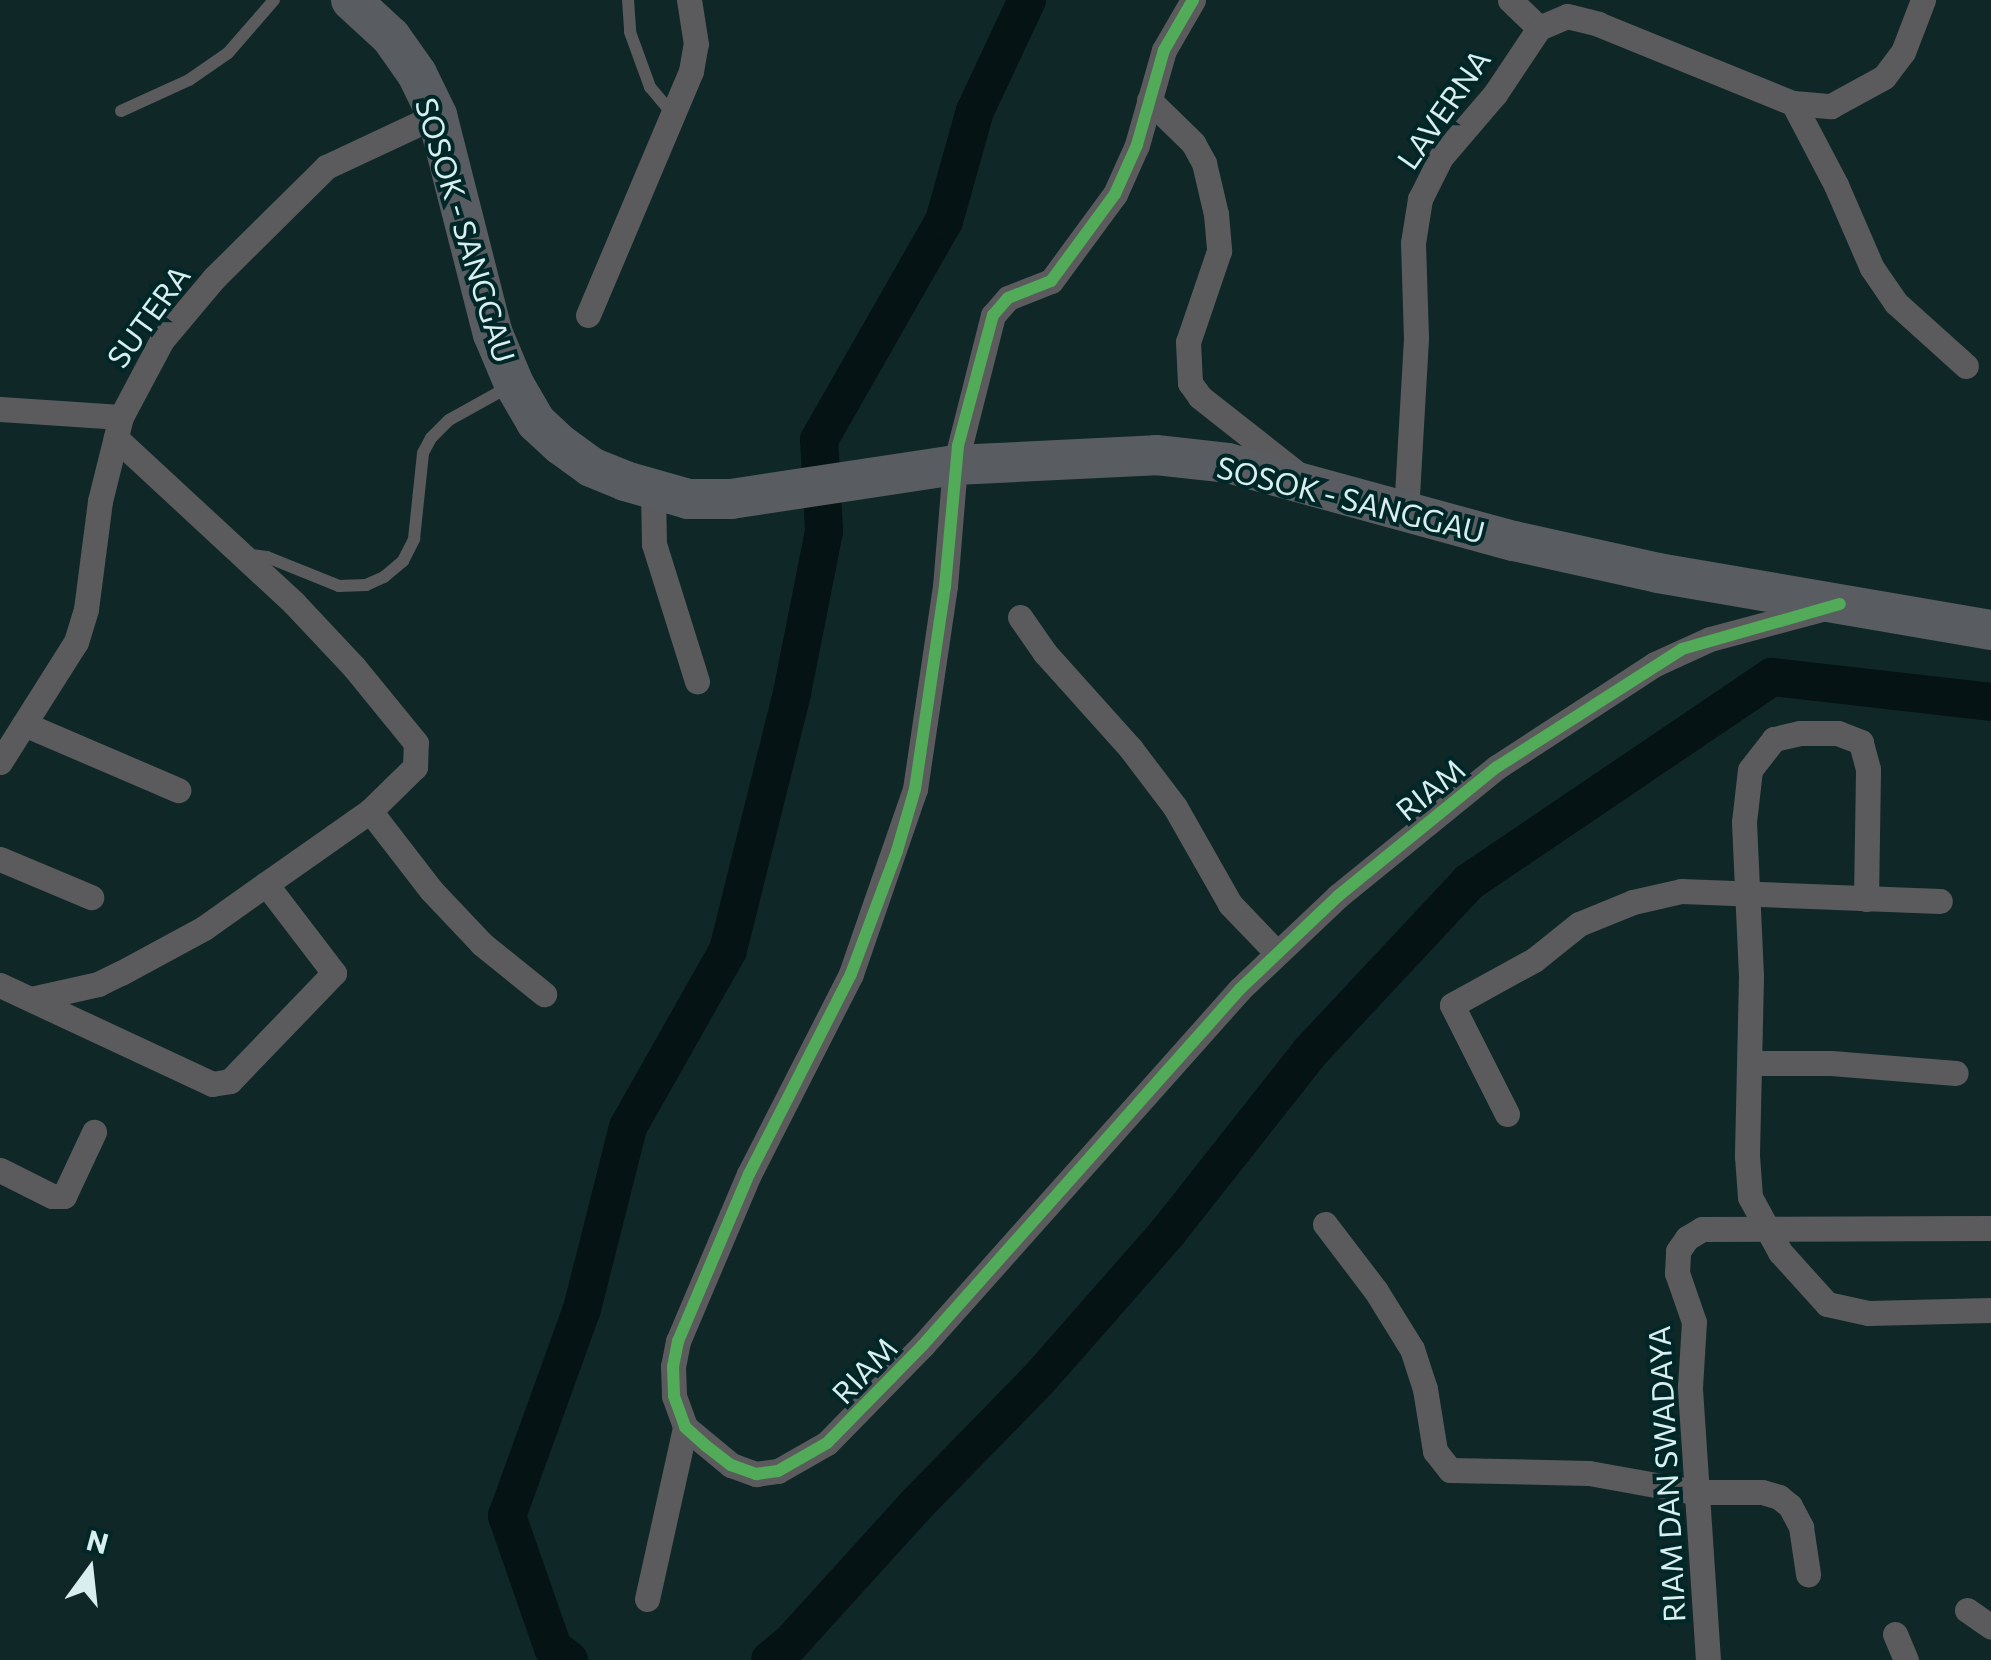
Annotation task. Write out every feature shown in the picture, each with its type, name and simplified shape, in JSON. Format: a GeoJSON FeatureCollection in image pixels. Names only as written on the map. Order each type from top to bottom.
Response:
{"type":"FeatureCollection","features":[{"type":"Feature","properties":{"kind":"highway","name":"SOSOK - SANGGAU"},"geometry":{"type":"LineString","coordinates":[[351,0],[391,38],[418,74],[437,115],[493,334],[514,384],[536,422],[591,466],[653,492],[688,499],[743,496],[956,465],[1156,456],[1228,463],[1406,512],[1640,569],[1991,630]]}},
{"type":"Feature","properties":{"kind":"street"},"geometry":{"type":"LineString","coordinates":[[588,315],[673,114],[696,44],[689,0]]}},
{"type":"Feature","properties":{"kind":"street"},"geometry":{"type":"LineString","coordinates":[[647,1599],[686,1427],[674,1396],[673,1366],[678,1341],[749,1174],[852,974],[916,789],[945,586],[956,465],[999,304],[1040,288],[1061,268],[1124,178],[1164,50],[1193,0]]}},
{"type":"Feature","properties":{"kind":"street"},"geometry":{"type":"LineString","coordinates":[[1510,0],[1546,16],[1568,16],[1598,24],[1793,103],[1832,106],[1884,77],[1903,52],[1923,0]]}},
{"type":"Feature","properties":{"kind":"street","name":"LAVERNA"},"geometry":{"type":"LineString","coordinates":[[1406,512],[1416,338],[1413,243],[1420,199],[1441,158],[1494,94],[1546,16]]}},
{"type":"Feature","properties":{"kind":"street"},"geometry":{"type":"LineString","coordinates":[[1150,100],[1193,143],[1204,163],[1216,214],[1215,271],[1188,342],[1190,383],[1200,397],[1272,450],[1309,484]]}},
{"type":"Feature","properties":{"kind":"street"},"geometry":{"type":"LineString","coordinates":[[1793,103],[1836,185],[1872,268],[1896,303],[1966,366]]}},
{"type":"Feature","properties":{"kind":"street","name":"SUTERA"},"geometry":{"type":"LineString","coordinates":[[0,762],[81,627],[100,501],[119,428],[148,362],[184,314],[326,167],[437,115]]}},
{"type":"Feature","properties":{"kind":"street"},"geometry":{"type":"LineString","coordinates":[[0,410],[119,428],[354,667],[416,742],[416,767],[408,778],[370,811],[204,928],[98,984],[31,999]]}},
{"type":"Feature","properties":{"kind":"street"},"geometry":{"type":"LineString","coordinates":[[653,492],[658,557],[697,681]]}},
{"type":"Feature","properties":{"kind":"street","name":"RIAM"},"geometry":{"type":"LineString","coordinates":[[686,1427],[731,1465],[756,1474],[778,1472],[827,1443],[922,1346],[1114,1126],[1277,953],[1442,809],[1618,686],[1682,649],[1840,604]]}},
{"type":"Feature","properties":{"kind":"street"},"geometry":{"type":"LineString","coordinates":[[1020,618],[1045,652],[1132,749],[1175,807],[1230,904],[1277,953]]}},
{"type":"Feature","properties":{"kind":"street"},"geometry":{"type":"LineString","coordinates":[[24,724],[178,790]]}},
{"type":"Feature","properties":{"kind":"street"},"geometry":{"type":"LineString","coordinates":[[1866,899],[1866,753],[1852,736],[1800,733],[1774,739],[1757,756],[1750,770],[1744,822],[1750,1063],[1748,1180],[1765,1230],[1816,1295],[1841,1310],[1991,1310]]}},
{"type":"Feature","properties":{"kind":"street"},"geometry":{"type":"LineString","coordinates":[[370,811],[431,890],[482,944],[544,994]]}},
{"type":"Feature","properties":{"kind":"street"},"geometry":{"type":"LineString","coordinates":[[0,859],[91,896]]}},
{"type":"Feature","properties":{"kind":"street"},"geometry":{"type":"LineString","coordinates":[[0,986],[212,1084],[230,1082],[334,973],[266,884]]}},
{"type":"Feature","properties":{"kind":"street"},"geometry":{"type":"LineString","coordinates":[[1507,1114],[1452,1011],[1455,1001],[1534,960],[1579,924],[1605,912],[1681,891],[1940,901]]}},
{"type":"Feature","properties":{"kind":"street"},"geometry":{"type":"LineString","coordinates":[[1750,1063],[1831,1063],[1956,1073]]}},
{"type":"Feature","properties":{"kind":"street"},"geometry":{"type":"LineString","coordinates":[[0,1170],[52,1196],[64,1196],[94,1132]]}},
{"type":"Feature","properties":{"kind":"street"},"geometry":{"type":"LineString","coordinates":[[1325,1224],[1390,1310],[1412,1349],[1426,1389],[1435,1451],[1450,1470],[1589,1473],[1695,1492],[1762,1492],[1790,1506],[1801,1527],[1808,1574]]}},
{"type":"Feature","properties":{"kind":"street","name":"RIAM DAN SWADAYA"},"geometry":{"type":"LineString","coordinates":[[1708,1660],[1690,1387],[1694,1322],[1677,1274],[1678,1251],[1687,1238],[1702,1230],[1991,1228]]}},
{"type":"Feature","properties":{"kind":"street"},"geometry":{"type":"LineString","coordinates":[[1967,1610],[1991,1627]]}},
{"type":"Feature","properties":{"kind":"street"},"geometry":{"type":"LineString","coordinates":[[1895,1634],[1906,1660]]}},
{"type":"Feature","properties":{"kind":"lane"},"geometry":{"type":"LineString","coordinates":[[121,111],[189,80],[228,54],[274,0]]}},
{"type":"Feature","properties":{"kind":"lane"},"geometry":{"type":"LineString","coordinates":[[628,0],[630,32],[650,86],[673,114]]}},
{"type":"Feature","properties":{"kind":"lane"},"geometry":{"type":"LineString","coordinates":[[242,553],[267,556],[339,586],[366,585],[384,578],[403,561],[414,539],[422,453],[431,438],[449,420],[514,384]]}},
{"type":"Feature","properties":{"kind":"waterway"},"geometry":{"type":"LineString","coordinates":[[569,1660],[553,1648],[507,1516],[582,1309],[628,1127],[728,950],[792,693],[824,531],[819,440],[944,221],[975,111],[1027,0]]}},
{"type":"Feature","properties":{"kind":"waterway"},"geometry":{"type":"LineString","coordinates":[[770,1660],[790,1644],[916,1505],[1039,1379],[1168,1232],[1310,1052],[1469,882],[1772,677],[1991,702]]}},
{"type":"Feature","properties":{"kind":"cycle path"},"geometry":{"type":"LineString","coordinates":[[1193,0],[1164,50],[1137,145],[1115,194],[1051,281],[1008,298],[993,315],[958,446],[945,586],[915,789],[897,851],[851,974],[749,1174],[678,1341],[673,1366],[674,1396],[685,1427],[731,1465],[756,1474],[778,1471],[827,1443],[922,1346],[1240,989],[1338,896],[1497,767],[1682,649],[1840,604]]}}]}
